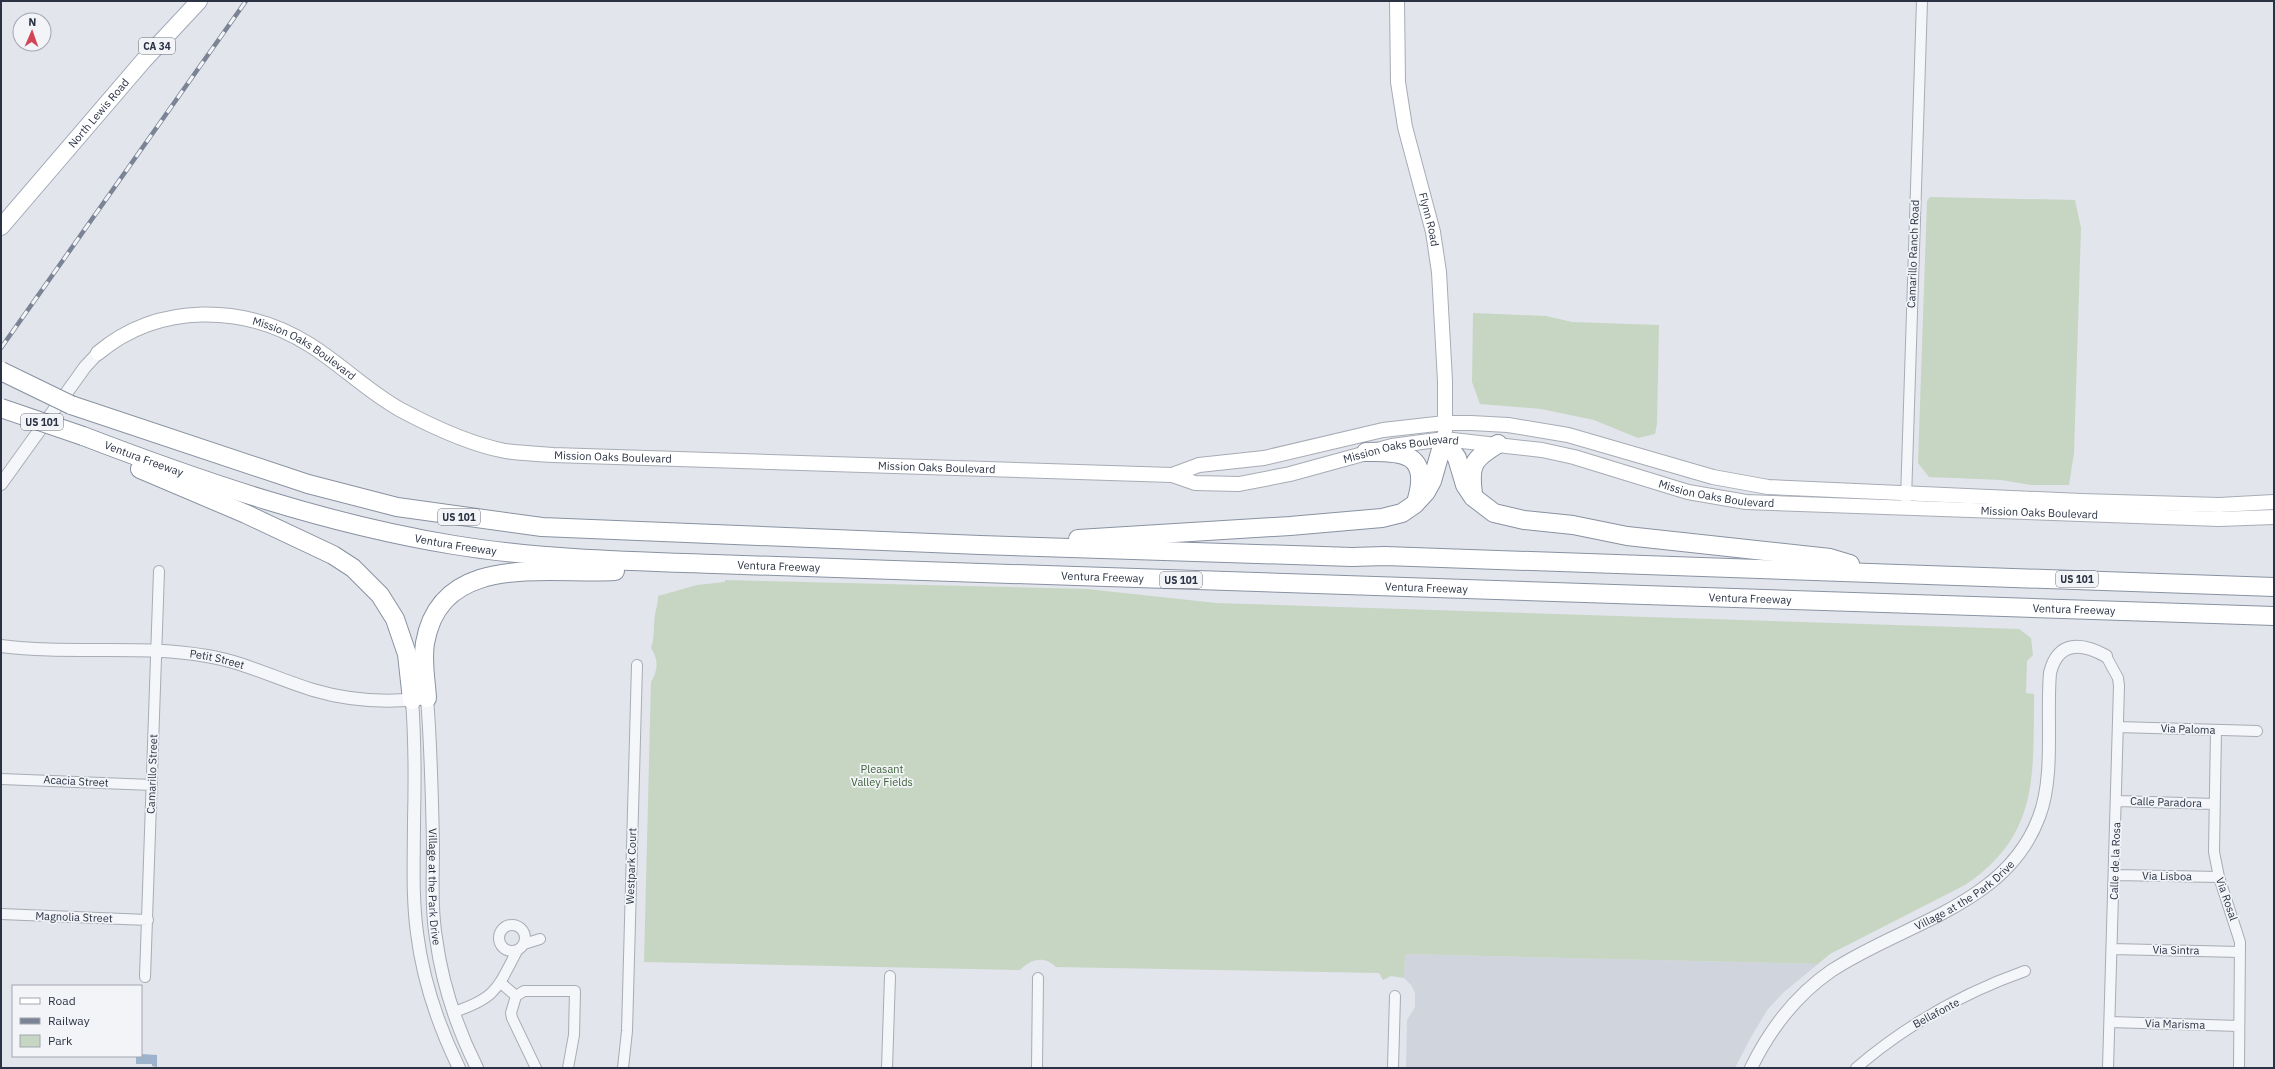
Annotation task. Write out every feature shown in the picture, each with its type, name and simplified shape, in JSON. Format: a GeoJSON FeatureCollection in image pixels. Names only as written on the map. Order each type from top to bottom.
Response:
{"type":"FeatureCollection","features":[{"type":"Feature","properties":{"kind":"highway"},"geometry":{"type":"LineString","coordinates":[[1,371],[71,405]]}},
{"type":"Feature","properties":{"kind":"highway","name":"US 101"},"geometry":{"type":"LineString","coordinates":[[1,382],[308,484],[398,507],[453,516],[542,527],[980,546],[1880,572],[2274,587]]}},
{"type":"Feature","properties":{"kind":"highway","name":"Ventura Freeway"},"geometry":{"type":"LineString","coordinates":[[1,408],[289,507],[405,536],[526,554],[599,560],[2274,616]]}},
{"type":"Feature","properties":{"kind":"highway"},"geometry":{"type":"LineString","coordinates":[[1445,431],[1457,458],[1464,485],[1473,497],[1494,513],[1524,520],[1572,525],[1627,536],[1830,558],[1880,572]]}},
{"type":"Feature","properties":{"kind":"highway"},"geometry":{"type":"LineString","coordinates":[[980,546],[1382,518],[1402,513],[1415,504],[1426,492],[1432,481],[1445,431]]}},
{"type":"Feature","properties":{"kind":"highway"},"geometry":{"type":"LineString","coordinates":[[104,444],[133,466],[246,514],[333,555],[353,568],[380,595],[395,619],[420,699]]}},
{"type":"Feature","properties":{"kind":"highway"},"geometry":{"type":"LineString","coordinates":[[1473,497],[1471,476],[1473,466],[1483,453],[1498,444]]}},
{"type":"Feature","properties":{"kind":"highway"},"geometry":{"type":"LineString","coordinates":[[1366,452],[1402,453],[1416,463],[1420,474],[1420,487],[1415,504]]}},
{"type":"Feature","properties":{"kind":"highway"},"geometry":{"type":"LineString","coordinates":[[420,699],[424,645],[428,630],[441,606],[456,591],[472,581],[503,572],[592,572],[714,564]]}},
{"type":"Feature","properties":{"kind":"main road","name":"North Lewis Road"},"geometry":{"type":"LineString","coordinates":[[1,227],[144,60],[199,1]]}},
{"type":"Feature","properties":{"kind":"main road","name":"Flynn Road"},"geometry":{"type":"LineString","coordinates":[[1397,1],[1398,75],[1405,127],[1433,232],[1440,272],[1443,309],[1445,431]]}},
{"type":"Feature","properties":{"kind":"main road","name":"Mission Oaks Boulevard"},"geometry":{"type":"LineString","coordinates":[[98,353],[125,334],[158,320],[192,315],[222,315],[262,322],[288,333],[311,346],[382,398],[401,410],[475,443],[505,451],[606,458],[753,460],[916,468],[1172,476],[1195,483],[1239,484],[1290,474],[1366,452],[1413,442],[1445,431],[1498,444],[1574,457],[1652,482],[1724,499],[1766,503],[1906,500],[2081,501],[2219,505],[2274,502]]}},
{"type":"Feature","properties":{"kind":"main road","name":"Mission Oaks Boulevard"},"geometry":{"type":"LineString","coordinates":[[1172,476],[1199,465],[1264,458],[1384,430],[1445,431],[1508,425],[1535,428],[1599,443],[1713,477],[1768,487],[1906,500],[1987,511],[2219,519],[2274,517]]}},
{"type":"Feature","properties":{"kind":"main road"},"geometry":{"type":"LineString","coordinates":[[1987,511],[1995,507],[2003,506],[2061,508],[2073,506],[2081,501]]}},
{"type":"Feature","properties":{"kind":"street","name":"Camarillo Ranch Road"},"geometry":{"type":"LineString","coordinates":[[1906,500],[1922,1]]}},
{"type":"Feature","properties":{"kind":"street"},"geometry":{"type":"LineString","coordinates":[[1,484],[80,373],[98,353]]}},
{"type":"Feature","properties":{"kind":"street","name":"Camarillo Street"},"geometry":{"type":"LineString","coordinates":[[145,977],[159,571]]}},
{"type":"Feature","properties":{"kind":"street","name":"Petit Street"},"geometry":{"type":"LineString","coordinates":[[1,646],[156,651],[200,655],[237,662],[314,690],[341,697],[375,700],[420,699]]}},
{"type":"Feature","properties":{"kind":"street","name":"Village at the Park Drive"},"geometry":{"type":"LineString","coordinates":[[1751,1068],[1761,1048],[1784,1014],[1815,983],[1866,952],[1984,890],[2004,873],[2025,847],[2040,816],[2047,782],[2050,673],[2055,658],[2068,648],[2083,646],[2106,656]]}},
{"type":"Feature","properties":{"kind":"street","name":"Calle de la Rosa"},"geometry":{"type":"LineString","coordinates":[[2106,656],[2118,678],[2119,686],[2118,801],[2114,875],[2108,1068]]}},
{"type":"Feature","properties":{"kind":"street","name":"Westpark Court"},"geometry":{"type":"LineString","coordinates":[[623,1068],[627,1030],[637,664]]}},
{"type":"Feature","properties":{"kind":"street","name":"Village at the Park Drive"},"geometry":{"type":"LineString","coordinates":[[420,699],[434,912],[443,973],[454,1012],[477,1068]]}},
{"type":"Feature","properties":{"kind":"street","name":"Village at the Park Drive"},"geometry":{"type":"LineString","coordinates":[[420,699],[415,772],[414,875],[417,932],[429,996],[459,1068]]}},
{"type":"Feature","properties":{"kind":"street","name":"Via Paloma"},"geometry":{"type":"LineString","coordinates":[[2118,727],[2257,731]]}},
{"type":"Feature","properties":{"kind":"street","name":"Via Rosal"},"geometry":{"type":"LineString","coordinates":[[2216,730],[2214,852],[2219,877],[2238,933],[2240,952],[2239,1068]]}},
{"type":"Feature","properties":{"kind":"street","name":"Acacia Street"},"geometry":{"type":"LineString","coordinates":[[1,779],[152,785]]}},
{"type":"Feature","properties":{"kind":"street","name":"Calle Paradora"},"geometry":{"type":"LineString","coordinates":[[2118,801],[2214,804]]}},
{"type":"Feature","properties":{"kind":"street","name":"Via Lisboa"},"geometry":{"type":"LineString","coordinates":[[2114,875],[2219,877]]}},
{"type":"Feature","properties":{"kind":"street","name":"Magnolia Street"},"geometry":{"type":"LineString","coordinates":[[1,914],[148,920]]}},
{"type":"Feature","properties":{"kind":"street"},"geometry":{"type":"LineString","coordinates":[[454,1012],[479,1002],[494,992],[501,983],[518,945]]}},
{"type":"Feature","properties":{"kind":"street","name":"Via Sintra"},"geometry":{"type":"LineString","coordinates":[[2112,948],[2240,952]]}},
{"type":"Feature","properties":{"kind":"street","name":"Bellafonte"},"geometry":{"type":"LineString","coordinates":[[1856,1068],[1882,1046],[1916,1022],[2001,979],[2025,971]]}},
{"type":"Feature","properties":{"kind":"street"},"geometry":{"type":"LineString","coordinates":[[887,1068],[890,976]]}},
{"type":"Feature","properties":{"kind":"street"},"geometry":{"type":"LineString","coordinates":[[1037,1068],[1038,978]]}},
{"type":"Feature","properties":{"kind":"street"},"geometry":{"type":"LineString","coordinates":[[501,983],[516,996]]}},
{"type":"Feature","properties":{"kind":"street"},"geometry":{"type":"LineString","coordinates":[[536,1068],[511,1013],[516,996],[524,991],[575,991],[574,1035],[568,1068]]}},
{"type":"Feature","properties":{"kind":"street"},"geometry":{"type":"LineString","coordinates":[[1393,1068],[1395,996]]}},
{"type":"Feature","properties":{"kind":"street","name":"Via Marisma"},"geometry":{"type":"LineString","coordinates":[[2110,1022],[2239,1026]]}},
{"type":"Feature","properties":{"kind":"shaded area"},"geometry":{"type":"Polygon","coordinates":[[[1405,954],[1818,964],[1784,992],[1768,1009],[1735,1068],[1406,1068],[1407,1020],[1415,1007],[1415,993],[1411,985],[1404,978],[1405,954]]]}},
{"type":"Feature","properties":{"kind":"green space"},"geometry":{"type":"Polygon","coordinates":[[[1930,197],[2075,200],[2081,228],[2074,453],[2069,485],[2031,485],[2001,480],[1929,477],[1918,463],[1927,201],[1930,197]]]}},
{"type":"Feature","properties":{"kind":"green space"},"geometry":{"type":"Polygon","coordinates":[[[1473,313],[1546,316],[1572,322],[1659,325],[1657,424],[1655,434],[1638,438],[1594,420],[1541,409],[1480,404],[1472,382],[1473,313]]]}},
{"type":"Feature","properties":{"kind":"green space","name":"Pleasant Valley Fields"},"geometry":{"type":"Polygon","coordinates":[[[725,580],[1087,589],[1216,603],[2019,629],[2031,638],[2033,655],[2027,661],[2026,693],[2034,694],[2032,776],[2027,801],[2020,824],[2007,845],[1989,866],[1965,885],[1830,954],[1818,964],[1405,954],[1404,978],[1391,976],[1383,980],[1379,973],[1056,967],[1047,961],[1042,960],[1033,961],[1020,970],[644,962],[651,682],[657,665],[654,652],[651,648],[658,596],[697,585],[725,582],[725,580]]]}},
{"type":"Feature","properties":{"kind":"water"},"geometry":{"type":"Polygon","coordinates":[[[142,1054],[157,1055],[157,1067],[152,1066],[152,1064],[136,1064],[136,1057],[142,1057],[142,1054]]]}},
{"type":"Feature","properties":{"kind":"railway"},"geometry":{"type":"LineString","coordinates":[[1,348],[246,1]]}}]}
